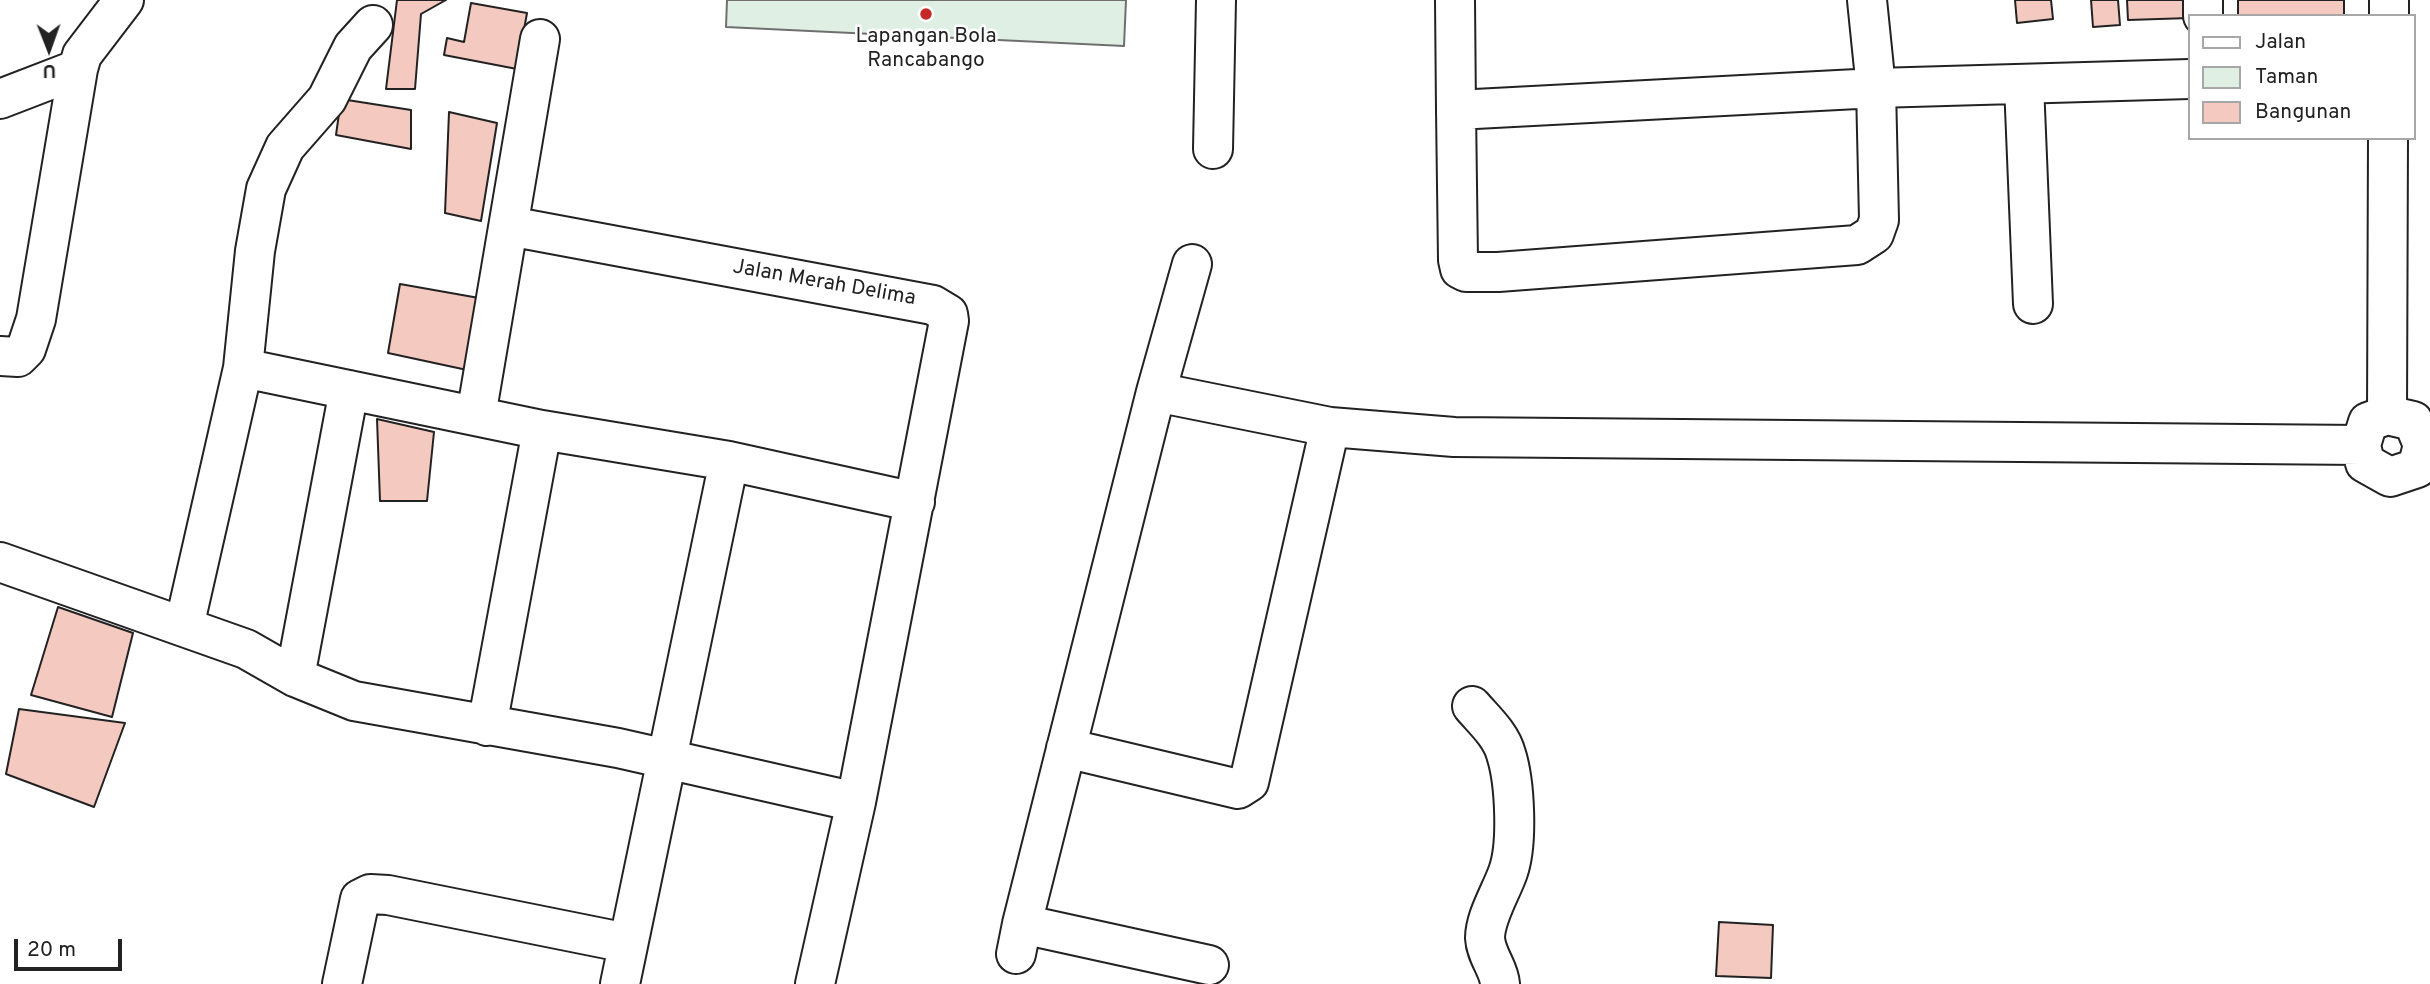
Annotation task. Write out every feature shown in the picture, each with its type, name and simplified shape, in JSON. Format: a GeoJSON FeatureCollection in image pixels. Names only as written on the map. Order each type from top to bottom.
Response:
{"type":"FeatureCollection","features":[{"type":"Feature","properties":{"kind":"street"},"geometry":{"type":"LineString","coordinates":[[0,356],[18,357],[26,349],[36,319],[64,137],[78,69],[82,55],[124,0]]}},
{"type":"Feature","properties":{"kind":"street"},"geometry":{"type":"LineString","coordinates":[[1213,149],[1216,0]]}},
{"type":"Feature","properties":{"kind":"street"},"geometry":{"type":"LineString","coordinates":[[1455,0],[1458,260],[1460,269],[1466,272],[1498,272],[1857,245],[1874,234],[1879,220],[1876,88],[1867,0]]}},
{"type":"Feature","properties":{"kind":"street"},"geometry":{"type":"LineString","coordinates":[[184,627],[243,368],[255,251],[266,190],[285,147],[327,99],[353,47],[373,25]]}},
{"type":"Feature","properties":{"kind":"street"},"geometry":{"type":"LineString","coordinates":[[476,416],[540,39]]}},
{"type":"Feature","properties":{"kind":"street"},"geometry":{"type":"LineString","coordinates":[[0,99],[78,69]]}},
{"type":"Feature","properties":{"kind":"street"},"geometry":{"type":"LineString","coordinates":[[1456,110],[1876,88],[2188,79]]}},
{"type":"Feature","properties":{"kind":"street"},"geometry":{"type":"LineString","coordinates":[[2024,85],[2033,303]]}},
{"type":"Feature","properties":{"kind":"street"},"geometry":{"type":"LineString","coordinates":[[2387,415],[2388,140]]}},
{"type":"Feature","properties":{"kind":"street","name":"Jalan Merah Delima"},"geometry":{"type":"LineString","coordinates":[[509,226],[942,308],[948,314],[949,321],[915,502]]}},
{"type":"Feature","properties":{"kind":"street"},"geometry":{"type":"LineString","coordinates":[[1192,264],[1156,393],[1019,939],[1209,965]]}},
{"type":"Feature","properties":{"kind":"street"},"geometry":{"type":"LineString","coordinates":[[243,368],[542,430],[729,461],[915,502],[856,802],[815,984]]}},
{"type":"Feature","properties":{"kind":"street"},"geometry":{"type":"LineString","coordinates":[[295,677],[349,390]]}},
{"type":"Feature","properties":{"kind":"street"},"geometry":{"type":"LineString","coordinates":[[1156,393],[1330,427],[1454,437],[2361,445]]}},
{"type":"Feature","properties":{"kind":"street"},"geometry":{"type":"LineString","coordinates":[[2387,415],[2413,421],[2423,445],[2417,468],[2390,477],[2365,463],[2361,445],[2368,422],[2387,415]]}},
{"type":"Feature","properties":{"kind":"street"},"geometry":{"type":"LineString","coordinates":[[1066,748],[1238,789],[1249,782],[1330,427]]}},
{"type":"Feature","properties":{"kind":"street"},"geometry":{"type":"LineString","coordinates":[[487,726],[542,430]]}},
{"type":"Feature","properties":{"kind":"street"},"geometry":{"type":"LineString","coordinates":[[620,984],[729,461]]}},
{"type":"Feature","properties":{"kind":"street"},"geometry":{"type":"LineString","coordinates":[[0,562],[246,649],[295,677],[354,701],[618,748],[856,802]]}},
{"type":"Feature","properties":{"kind":"street"},"geometry":{"type":"LineString","coordinates":[[1472,706],[1494,730],[1506,752],[1512,791],[1514,823],[1510,864],[1485,936],[1487,954],[1499,976],[1500,984]]}},
{"type":"Feature","properties":{"kind":"street"},"geometry":{"type":"LineString","coordinates":[[342,984],[360,899],[370,894],[388,895],[627,943]]}},
{"type":"Feature","properties":{"kind":"green space","name":"Lapangan Bola Rancabango"},"geometry":{"type":"Polygon","coordinates":[[[727,0],[1126,0],[1124,46],[726,27],[727,0]]]}},
{"type":"Feature","properties":{"kind":"building"},"geometry":{"type":"Polygon","coordinates":[[[397,0],[446,0],[421,14],[415,89],[386,89],[397,0]]]}},
{"type":"Feature","properties":{"kind":"building"},"geometry":{"type":"Polygon","coordinates":[[[2015,0],[2051,0],[2053,19],[2017,23],[2015,0]]]}},
{"type":"Feature","properties":{"kind":"building"},"geometry":{"type":"Polygon","coordinates":[[[2091,0],[2118,0],[2120,25],[2093,27],[2091,0]]]}},
{"type":"Feature","properties":{"kind":"building"},"geometry":{"type":"Polygon","coordinates":[[[2127,0],[2189,0],[2188,18],[2128,20],[2127,0]]]}},
{"type":"Feature","properties":{"kind":"building"},"geometry":{"type":"Polygon","coordinates":[[[2238,0],[2344,0],[2344,14],[2238,14],[2238,0]]]}},
{"type":"Feature","properties":{"kind":"building"},"geometry":{"type":"Polygon","coordinates":[[[471,3],[527,13],[517,69],[444,55],[447,38],[464,42],[471,3]]]}},
{"type":"Feature","properties":{"kind":"building"},"geometry":{"type":"Polygon","coordinates":[[[341,99],[411,110],[411,149],[336,135],[341,99]]]}},
{"type":"Feature","properties":{"kind":"building"},"geometry":{"type":"Polygon","coordinates":[[[449,112],[497,123],[481,221],[445,213],[449,112]]]}},
{"type":"Feature","properties":{"kind":"building"},"geometry":{"type":"Polygon","coordinates":[[[400,284],[479,298],[467,370],[388,353],[400,284]]]}},
{"type":"Feature","properties":{"kind":"building"},"geometry":{"type":"Polygon","coordinates":[[[377,419],[434,432],[427,501],[380,501],[377,419]]]}},
{"type":"Feature","properties":{"kind":"building"},"geometry":{"type":"Polygon","coordinates":[[[58,607],[133,633],[112,717],[31,695],[58,607]]]}},
{"type":"Feature","properties":{"kind":"building"},"geometry":{"type":"Polygon","coordinates":[[[19,709],[125,723],[94,807],[6,774],[19,709]]]}},
{"type":"Feature","properties":{"kind":"building"},"geometry":{"type":"Polygon","coordinates":[[[1719,922],[1773,925],[1771,978],[1716,976],[1719,922]]]}},
{"type":"Feature","properties":{"kind":"place","name":"Lapangan Bola Rancabango"},"geometry":{"type":"Point","coordinates":[926,14]}}]}
